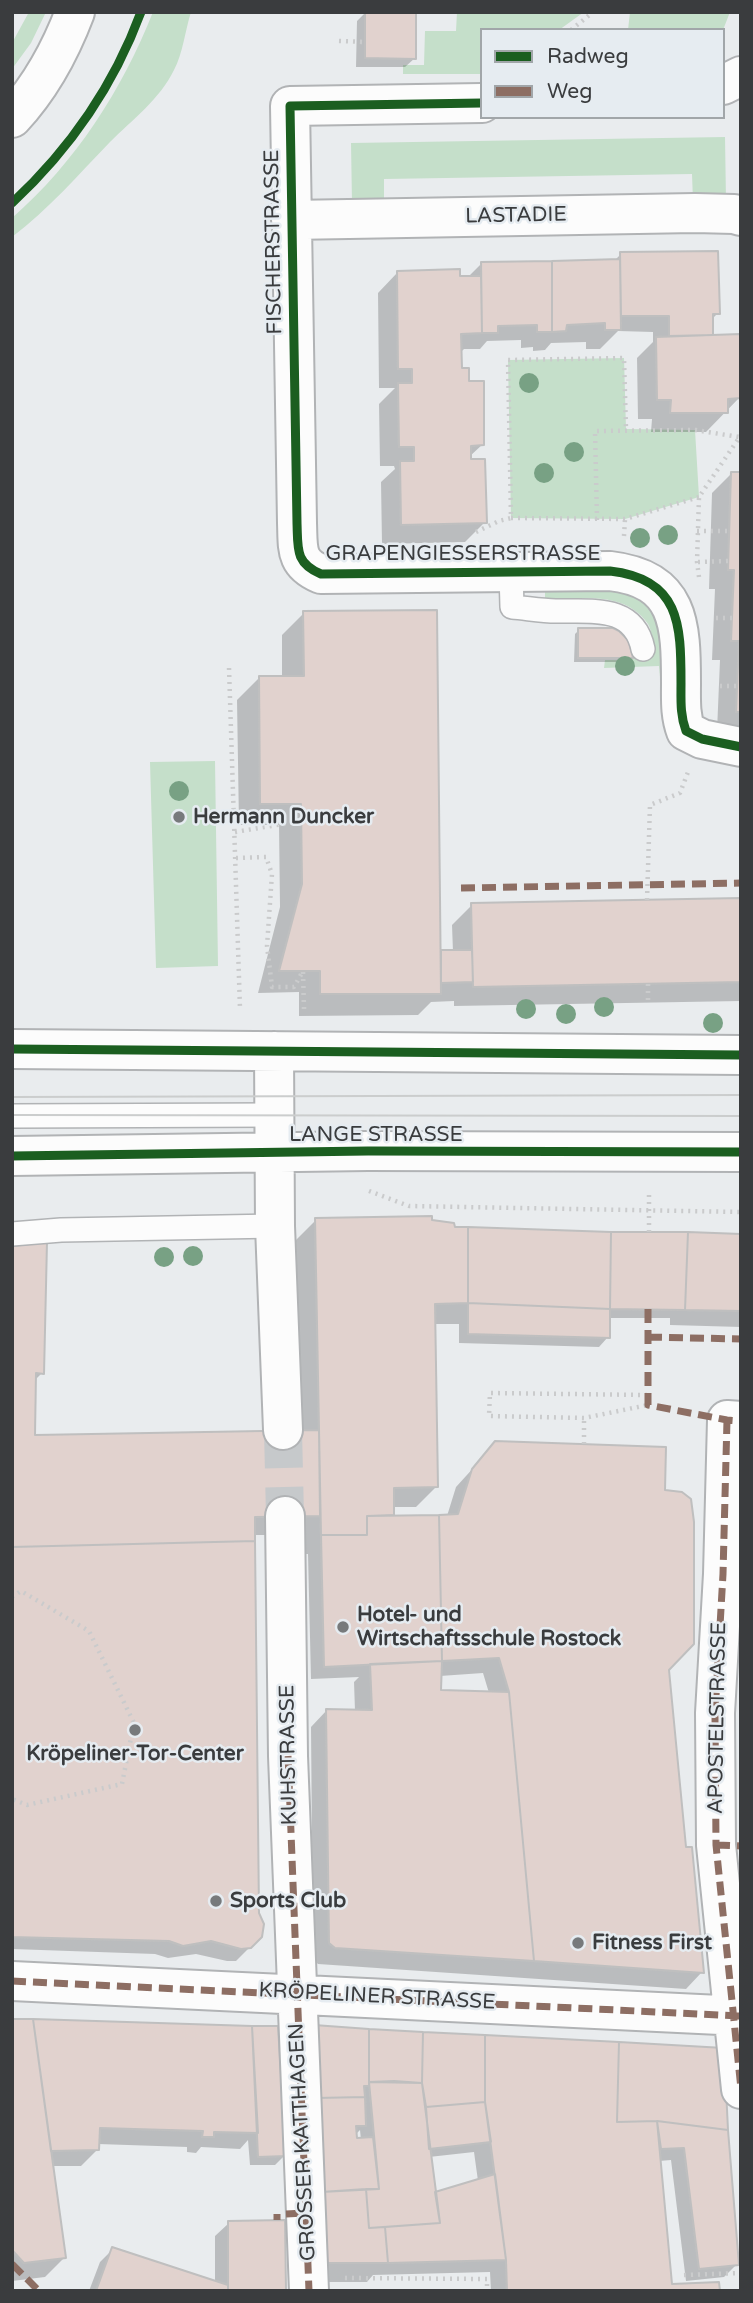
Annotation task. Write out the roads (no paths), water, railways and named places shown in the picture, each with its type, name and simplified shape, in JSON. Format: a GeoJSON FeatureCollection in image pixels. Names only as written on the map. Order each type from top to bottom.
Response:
{"type":"FeatureCollection","features":[{"type":"Feature","properties":{"kind":"street"},"geometry":{"type":"LineString","coordinates":[[12,117],[44,74],[65,38],[75,12]]}},
{"type":"Feature","properties":{"kind":"street"},"geometry":{"type":"LineString","coordinates":[[725,84],[741,76]]}},
{"type":"Feature","properties":{"kind":"street","name":"FISCHERSTRASSE"},"geometry":{"type":"LineString","coordinates":[[307,568],[300,558],[298,533],[290,106],[480,103]]}},
{"type":"Feature","properties":{"kind":"street","name":"LASTADIE"},"geometry":{"type":"LineString","coordinates":[[291,220],[695,213],[741,216]]}},
{"type":"Feature","properties":{"kind":"street","name":"GRAPENGIESSERSTRASSE"},"geometry":{"type":"LineString","coordinates":[[307,568],[321,574],[610,571],[635,574],[652,584],[667,599],[677,621],[692,726],[741,747]]}},
{"type":"Feature","properties":{"kind":"street"},"geometry":{"type":"LineString","coordinates":[[12,1049],[741,1055]]}},
{"type":"Feature","properties":{"kind":"street"},"geometry":{"type":"LineString","coordinates":[[274,1051],[275,1226],[283,1430]]}},
{"type":"Feature","properties":{"kind":"street","name":"LANGE STRASSE"},"geometry":{"type":"LineString","coordinates":[[12,1156],[741,1152]]}},
{"type":"Feature","properties":{"kind":"street","name":"APOSTELSTRASSE"},"geometry":{"type":"LineString","coordinates":[[734,1420],[715,1713],[728,1845],[741,2089]]}},
{"type":"Feature","properties":{"kind":"street","name":"KUHSTRASSE"},"geometry":{"type":"LineString","coordinates":[[285,1516],[288,1756],[296,1993]]}},
{"type":"Feature","properties":{"kind":"street","name":"KRÖPELINER STRASSE"},"geometry":{"type":"LineString","coordinates":[[12,1981],[736,2016]]}},
{"type":"Feature","properties":{"kind":"street","name":"GROSSER KATTHAGEN"},"geometry":{"type":"LineString","coordinates":[[296,1993],[309,2284]]}},
{"type":"Feature","properties":{"kind":"lane"},"geometry":{"type":"LineString","coordinates":[[511,572],[512,607],[606,612],[628,621],[637,633],[643,649]]}},
{"type":"Feature","properties":{"kind":"lane"},"geometry":{"type":"LineString","coordinates":[[12,1116],[275,1115]]}},
{"type":"Feature","properties":{"kind":"lane"},"geometry":{"type":"LineString","coordinates":[[15,1233],[275,1226]]}},
{"type":"Feature","properties":{"kind":"tunnel"},"geometry":{"type":"LineString","coordinates":[[283,1430],[285,1516]]}},
{"type":"Feature","properties":{"kind":"tram line"},"geometry":{"type":"LineString","coordinates":[[12,1097],[741,1095]]}},
{"type":"Feature","properties":{"kind":"tram line"},"geometry":{"type":"LineString","coordinates":[[12,1115],[741,1116]]}},
{"type":"Feature","properties":{"kind":"place","name":"Hermann Duncker"},"geometry":{"type":"Point","coordinates":[179,817]}},
{"type":"Feature","properties":{"kind":"place","name":"Hotel- und Wirtschaftsschule Rostock"},"geometry":{"type":"Point","coordinates":[343,1627]}},
{"type":"Feature","properties":{"kind":"place","name":"Kröpeliner-Tor-Center"},"geometry":{"type":"Point","coordinates":[135,1730]}},
{"type":"Feature","properties":{"kind":"place","name":"Sports Club"},"geometry":{"type":"Point","coordinates":[216,1901]}},
{"type":"Feature","properties":{"kind":"place","name":"Fitness First"},"geometry":{"type":"Point","coordinates":[578,1943]}}]}
